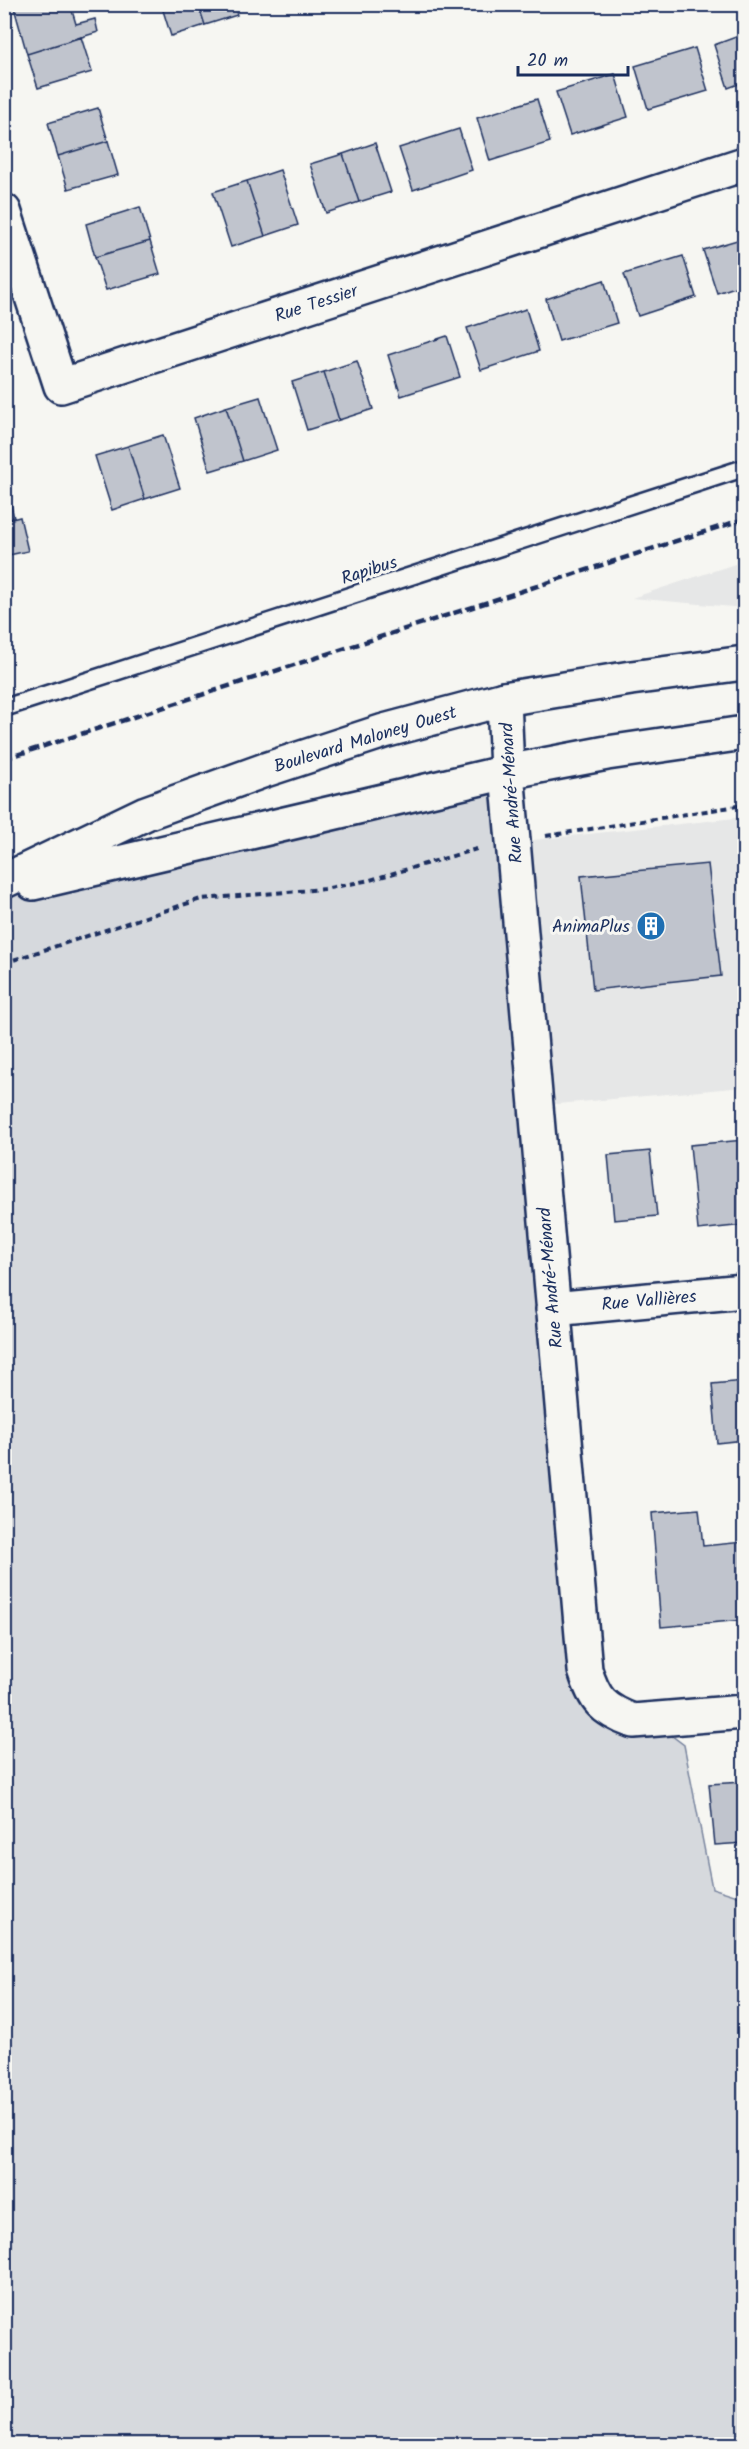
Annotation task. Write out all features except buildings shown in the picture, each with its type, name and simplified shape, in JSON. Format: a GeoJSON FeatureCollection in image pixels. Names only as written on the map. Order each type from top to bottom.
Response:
{"type":"FeatureCollection","features":[{"type":"Feature","properties":{"kind":"street","name":"Rue Tessier"},"geometry":{"type":"LineString","coordinates":[[4,212],[61,386],[744,164]]}},
{"type":"Feature","properties":{"kind":"street","name":"Boulevard Maloney Ouest"},"geometry":{"type":"LineString","coordinates":[[4,881],[146,813],[255,773],[384,731],[504,699],[631,678],[744,663]]}},
{"type":"Feature","properties":{"kind":"street","name":"Rue André-Ménard"},"geometry":{"type":"LineString","coordinates":[[504,699],[507,772],[515,842],[552,1309],[585,1670],[591,1691],[601,1704],[615,1714],[633,1721],[744,1712]]}},
{"type":"Feature","properties":{"kind":"street"},"geometry":{"type":"LineString","coordinates":[[4,889],[507,772],[606,753],[744,733]]}},
{"type":"Feature","properties":{"kind":"street","name":"Rue Vallières"},"geometry":{"type":"LineString","coordinates":[[552,1309],[744,1291]]}},
{"type":"Feature","properties":{"kind":"lane","name":"Rapibus"},"geometry":{"type":"LineString","coordinates":[[4,708],[744,468]]}},
{"type":"Feature","properties":{"kind":"path"},"geometry":{"type":"LineString","coordinates":[[4,963],[201,899],[324,889],[370,879],[475,849],[562,832],[744,805]]}},
{"type":"Feature","properties":{"kind":"shaded area"},"geometry":{"type":"Polygon","coordinates":[[[744,561],[744,608],[632,598],[744,561]]]}},
{"type":"Feature","properties":{"kind":"shaded area"},"geometry":{"type":"Polygon","coordinates":[[[507,772],[591,1691],[652,1721],[684,1745],[712,1888],[744,1898],[744,2444],[5,2444],[5,889],[507,772]]]}},
{"type":"Feature","properties":{"kind":"shaded area"},"geometry":{"type":"Polygon","coordinates":[[[744,817],[744,1087],[536,1106],[515,842],[744,817]]]}},
{"type":"Feature","properties":{"kind":"railway"},"geometry":{"type":"LineString","coordinates":[[4,759],[744,519]]}},
{"type":"Feature","properties":{"kind":"place","name":"AnimaPlus"},"geometry":{"type":"Point","coordinates":[651,926]}}]}
